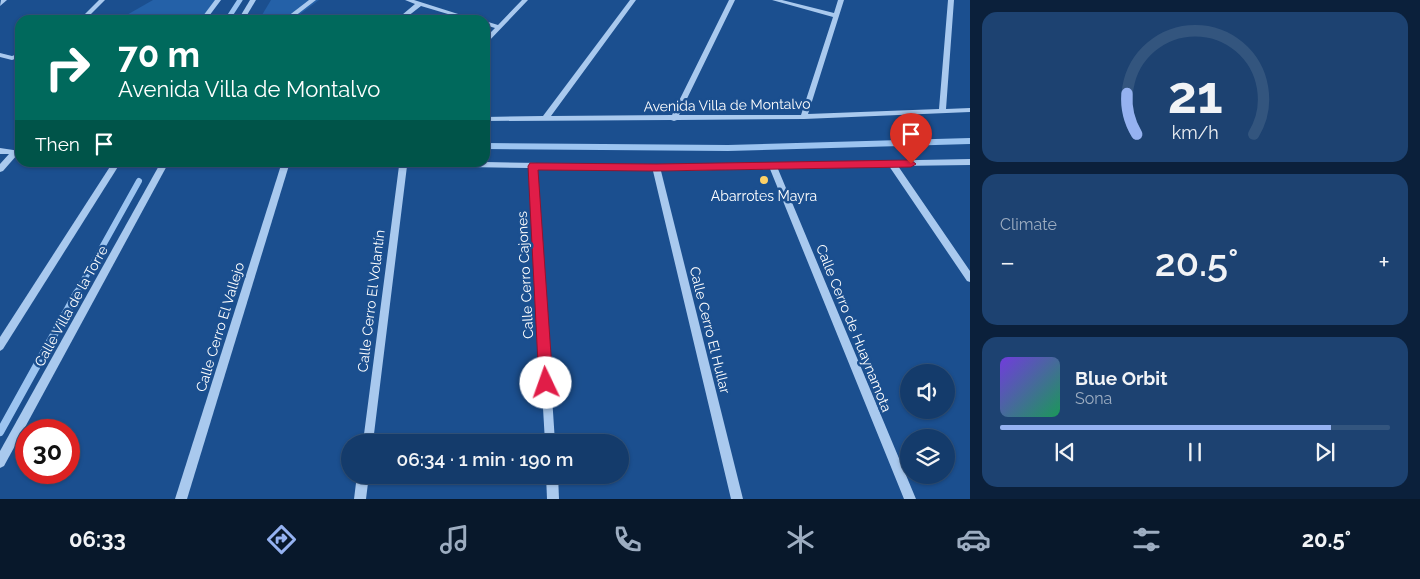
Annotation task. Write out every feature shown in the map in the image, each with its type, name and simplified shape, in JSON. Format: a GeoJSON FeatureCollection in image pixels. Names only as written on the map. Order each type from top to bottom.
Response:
{"type":"FeatureCollection","features":[{"type":"Feature","properties":{"kind":"street"},"geometry":{"type":"LineString","coordinates":[[0,4],[4,0]]}},
{"type":"Feature","properties":{"kind":"street"},"geometry":{"type":"LineString","coordinates":[[87,15],[102,0]]}},
{"type":"Feature","properties":{"kind":"street"},"geometry":{"type":"LineString","coordinates":[[207,15],[218,0]]}},
{"type":"Feature","properties":{"kind":"street"},"geometry":{"type":"LineString","coordinates":[[243,15],[253,0]]}},
{"type":"Feature","properties":{"kind":"street"},"geometry":{"type":"LineString","coordinates":[[293,15],[313,0]]}},
{"type":"Feature","properties":{"kind":"street"},"geometry":{"type":"LineString","coordinates":[[408,0],[457,15]]}},
{"type":"Feature","properties":{"kind":"street"},"geometry":{"type":"LineString","coordinates":[[490,37],[525,0]]}},
{"type":"Feature","properties":{"kind":"street"},"geometry":{"type":"LineString","coordinates":[[545,119],[633,0]]}},
{"type":"Feature","properties":{"kind":"street"},"geometry":{"type":"LineString","coordinates":[[674,119],[732,0]]}},
{"type":"Feature","properties":{"kind":"street"},"geometry":{"type":"LineString","coordinates":[[775,0],[836,16]]}},
{"type":"Feature","properties":{"kind":"street"},"geometry":{"type":"LineString","coordinates":[[804,116],[841,0]]}},
{"type":"Feature","properties":{"kind":"street"},"geometry":{"type":"LineString","coordinates":[[942,112],[951,0]]}},
{"type":"Feature","properties":{"kind":"street"},"geometry":{"type":"LineString","coordinates":[[406,15],[419,4]]}},
{"type":"Feature","properties":{"kind":"street"},"geometry":{"type":"LineString","coordinates":[[490,24],[499,27]]}},
{"type":"Feature","properties":{"kind":"street"},"geometry":{"type":"LineString","coordinates":[[0,55],[15,57]]}},
{"type":"Feature","properties":{"kind":"street","name":"Avenida Villa de Montalvo"},"geometry":{"type":"LineString","coordinates":[[490,119],[674,119],[970,110]]}},
{"type":"Feature","properties":{"kind":"street"},"geometry":{"type":"LineString","coordinates":[[0,151],[15,152]]}},
{"type":"Feature","properties":{"kind":"street"},"geometry":{"type":"LineString","coordinates":[[0,169],[15,154]]}},
{"type":"Feature","properties":{"kind":"street"},"geometry":{"type":"LineString","coordinates":[[490,165],[656,168],[970,162]]}},
{"type":"Feature","properties":{"kind":"street"},"geometry":{"type":"LineString","coordinates":[[892,164],[970,278]]}},
{"type":"Feature","properties":{"kind":"street","name":"Calle Cerro Cajones"},"geometry":{"type":"LineString","coordinates":[[533,166],[550,434]]}},
{"type":"Feature","properties":{"kind":"street","name":"Calle Cerro de Huaynamota"},"geometry":{"type":"LineString","coordinates":[[773,166],[910,499]]}},
{"type":"Feature","properties":{"kind":"street"},"geometry":{"type":"LineString","coordinates":[[0,346],[114,167]]}},
{"type":"Feature","properties":{"kind":"street","name":"Calle Villa de la Torre"},"geometry":{"type":"LineString","coordinates":[[0,462],[162,167]]}},
{"type":"Feature","properties":{"kind":"street","name":"Calle Cerro El Vallejo"},"geometry":{"type":"LineString","coordinates":[[180,499],[284,167]]}},
{"type":"Feature","properties":{"kind":"street","name":"Calle Cerro El Volantín"},"geometry":{"type":"LineString","coordinates":[[369,434],[403,167]]}},
{"type":"Feature","properties":{"kind":"street","name":"Calle Cerro El Hullar"},"geometry":{"type":"LineString","coordinates":[[656,168],[737,499]]}},
{"type":"Feature","properties":{"kind":"street"},"geometry":{"type":"LineString","coordinates":[[360,499],[362,484]]}},
{"type":"Feature","properties":{"kind":"street"},"geometry":{"type":"LineString","coordinates":[[552,484],[553,499]]}},
{"type":"Feature","properties":{"kind":"shaded area"},"geometry":{"type":"Polygon","coordinates":[[[153,0],[221,0],[210,15],[127,15],[153,0]]]}},
{"type":"Feature","properties":{"kind":"shaded area"},"geometry":{"type":"Polygon","coordinates":[[[271,0],[319,0],[299,15],[262,15],[271,0]]]}},
{"type":"Feature","properties":{"kind":"waterway"},"geometry":{"type":"LineString","coordinates":[[230,15],[240,0]]}},
{"type":"Feature","properties":{"kind":"waterway"},"geometry":{"type":"LineString","coordinates":[[490,146],[728,148],[970,141]]}},
{"type":"Feature","properties":{"kind":"waterway"},"geometry":{"type":"LineString","coordinates":[[76,294],[139,181]]}},
{"type":"Feature","properties":{"kind":"waterway"},"geometry":{"type":"LineString","coordinates":[[0,432],[77,293]]}},
{"type":"Feature","properties":{"kind":"place","name":"Abarrotes Mayra"},"geometry":{"type":"Point","coordinates":[764,180]}},
{"type":"Feature","properties":{"kind":"route"},"geometry":{"type":"LineString","coordinates":[[546,383],[533,166],[656,168],[911,164]]}}]}
